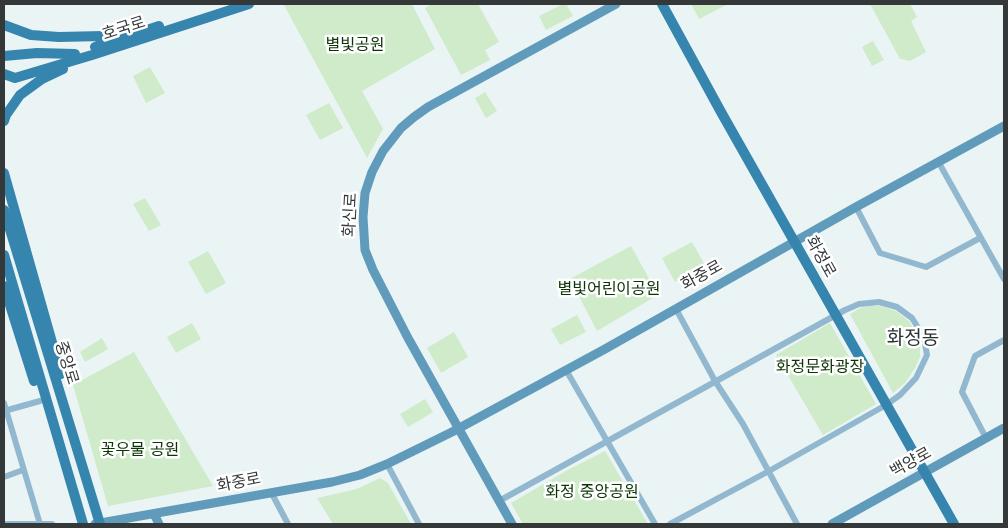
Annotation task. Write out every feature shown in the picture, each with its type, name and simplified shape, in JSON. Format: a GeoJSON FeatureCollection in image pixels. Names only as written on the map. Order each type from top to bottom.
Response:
{"type":"FeatureCollection","features":[{"type":"Feature","properties":{"kind":"main road","name":"호국로"},"geometry":{"type":"LineString","coordinates":[[7,77],[230,4]]}},
{"type":"Feature","properties":{"kind":"main road","name":"호국로"},"geometry":{"type":"LineString","coordinates":[[7,77],[92,55],[249,4]]}},
{"type":"Feature","properties":{"kind":"main road","name":"화신로"},"geometry":{"type":"LineString","coordinates":[[512,524],[385,294],[365,250],[363,216],[365,193],[372,172],[383,151],[401,128],[428,107],[616,4]]}},
{"type":"Feature","properties":{"kind":"main road","name":"화정로"},"geometry":{"type":"LineString","coordinates":[[662,4],[954,524]]}},
{"type":"Feature","properties":{"kind":"main road"},"geometry":{"type":"LineString","coordinates":[[4,25],[31,35],[59,37],[103,36],[116,40]]}},
{"type":"Feature","properties":{"kind":"main road","name":"호국로"},"geometry":{"type":"LineString","coordinates":[[4,56],[37,53],[75,54]]}},
{"type":"Feature","properties":{"kind":"main road"},"geometry":{"type":"LineString","coordinates":[[4,121],[20,95],[42,79],[92,55]]}},
{"type":"Feature","properties":{"kind":"main road","name":"화중로"},"geometry":{"type":"LineString","coordinates":[[95,524],[332,482],[360,475],[387,464],[459,429],[1004,126]]}},
{"type":"Feature","properties":{"kind":"main road"},"geometry":{"type":"LineString","coordinates":[[4,173],[49,330],[79,455]]}},
{"type":"Feature","properties":{"kind":"main road","name":"중앙로"},"geometry":{"type":"LineString","coordinates":[[4,210],[100,524]]}},
{"type":"Feature","properties":{"kind":"main road","name":"중앙로"},"geometry":{"type":"LineString","coordinates":[[4,256],[83,524]]}},
{"type":"Feature","properties":{"kind":"main road"},"geometry":{"type":"LineString","coordinates":[[4,286],[7,308],[40,401],[60,444]]}},
{"type":"Feature","properties":{"kind":"main road","name":"백양로"},"geometry":{"type":"LineString","coordinates":[[832,524],[1004,428]]}},
{"type":"Feature","properties":{"kind":"main road"},"geometry":{"type":"LineString","coordinates":[[154,514],[160,524]]}},
{"type":"Feature","properties":{"kind":"street"},"geometry":{"type":"LineString","coordinates":[[939,163],[1004,280]]}},
{"type":"Feature","properties":{"kind":"street"},"geometry":{"type":"LineString","coordinates":[[856,207],[880,253],[926,268],[980,238]]}},
{"type":"Feature","properties":{"kind":"street"},"geometry":{"type":"LineString","coordinates":[[499,501],[835,314],[859,304],[879,302],[906,312],[912,318],[924,337],[927,356],[920,371],[909,386],[886,404],[769,471],[670,524]]}},
{"type":"Feature","properties":{"kind":"street"},"geometry":{"type":"LineString","coordinates":[[676,309],[715,381],[743,424],[797,524]]}},
{"type":"Feature","properties":{"kind":"street"},"geometry":{"type":"LineString","coordinates":[[986,438],[962,392],[976,356],[1004,340]]}},
{"type":"Feature","properties":{"kind":"street"},"geometry":{"type":"LineString","coordinates":[[566,370],[655,524]]}},
{"type":"Feature","properties":{"kind":"street"},"geometry":{"type":"LineString","coordinates":[[5,411],[40,401]]}},
{"type":"Feature","properties":{"kind":"street"},"geometry":{"type":"LineString","coordinates":[[4,403],[22,470],[40,524]]}},
{"type":"Feature","properties":{"kind":"street"},"geometry":{"type":"LineString","coordinates":[[387,464],[419,524]]}},
{"type":"Feature","properties":{"kind":"street"},"geometry":{"type":"LineString","coordinates":[[4,477],[22,470]]}},
{"type":"Feature","properties":{"kind":"street"},"geometry":{"type":"LineString","coordinates":[[271,492],[288,524]]}},
{"type":"Feature","properties":{"kind":"street"},"geometry":{"type":"LineString","coordinates":[[4,524],[52,524]]}},
{"type":"Feature","properties":{"kind":"green space","name":"별빛공원"},"geometry":{"type":"Polygon","coordinates":[[[412,4],[435,49],[362,91],[383,129],[367,158],[284,5],[412,4]]]}},
{"type":"Feature","properties":{"kind":"green space"},"geometry":{"type":"Polygon","coordinates":[[[432,4],[478,4],[499,42],[485,50],[490,60],[461,75],[425,8],[432,4]]]}},
{"type":"Feature","properties":{"kind":"green space"},"geometry":{"type":"Polygon","coordinates":[[[566,4],[573,16],[546,30],[539,16],[566,4]]]}},
{"type":"Feature","properties":{"kind":"green space"},"geometry":{"type":"Polygon","coordinates":[[[691,4],[728,4],[699,19],[691,4]]]}},
{"type":"Feature","properties":{"kind":"green space"},"geometry":{"type":"Polygon","coordinates":[[[870,4],[910,4],[917,17],[911,21],[926,52],[910,61],[900,59],[870,4]]]}},
{"type":"Feature","properties":{"kind":"green space"},"geometry":{"type":"Polygon","coordinates":[[[873,41],[884,60],[872,66],[862,47],[873,41]]]}},
{"type":"Feature","properties":{"kind":"green space"},"geometry":{"type":"Polygon","coordinates":[[[150,67],[165,93],[146,103],[133,76],[150,67]]]}},
{"type":"Feature","properties":{"kind":"green space"},"geometry":{"type":"Polygon","coordinates":[[[485,92],[497,111],[486,118],[475,98],[485,92]]]}},
{"type":"Feature","properties":{"kind":"green space"},"geometry":{"type":"Polygon","coordinates":[[[329,103],[343,128],[320,140],[306,115],[329,103]]]}},
{"type":"Feature","properties":{"kind":"green space"},"geometry":{"type":"Polygon","coordinates":[[[145,198],[161,225],[149,231],[133,204],[145,198]]]}},
{"type":"Feature","properties":{"kind":"green space"},"geometry":{"type":"Polygon","coordinates":[[[692,242],[705,265],[675,282],[662,258],[692,242]]]}},
{"type":"Feature","properties":{"kind":"green space","name":"별빛어린이공원"},"geometry":{"type":"Polygon","coordinates":[[[631,246],[658,295],[597,331],[570,279],[631,246]]]}},
{"type":"Feature","properties":{"kind":"green space"},"geometry":{"type":"Polygon","coordinates":[[[208,251],[226,283],[206,294],[188,262],[208,251]]]}},
{"type":"Feature","properties":{"kind":"green space","name":"화정문화광장"},"geometry":{"type":"Polygon","coordinates":[[[880,306],[896,311],[909,321],[920,340],[920,357],[915,368],[905,383],[893,393],[850,314],[860,308],[880,306]]]}},
{"type":"Feature","properties":{"kind":"green space"},"geometry":{"type":"Polygon","coordinates":[[[577,315],[586,332],[560,345],[551,329],[577,315]]]}},
{"type":"Feature","properties":{"kind":"green space"},"geometry":{"type":"Polygon","coordinates":[[[192,323],[201,339],[176,353],[167,337],[192,323]]]}},
{"type":"Feature","properties":{"kind":"green space","name":"화정문화광장"},"geometry":{"type":"Polygon","coordinates":[[[830,323],[876,404],[823,435],[776,355],[830,323]]]}},
{"type":"Feature","properties":{"kind":"green space"},"geometry":{"type":"Polygon","coordinates":[[[454,332],[468,357],[441,373],[427,348],[454,332]]]}},
{"type":"Feature","properties":{"kind":"green space"},"geometry":{"type":"Polygon","coordinates":[[[102,338],[108,349],[85,362],[80,352],[102,338]]]}},
{"type":"Feature","properties":{"kind":"green space","name":"꽃우물 공원"},"geometry":{"type":"Polygon","coordinates":[[[134,352],[213,486],[108,506],[73,385],[134,352]]]}},
{"type":"Feature","properties":{"kind":"green space"},"geometry":{"type":"Polygon","coordinates":[[[425,399],[433,412],[408,427],[400,414],[425,399]]]}},
{"type":"Feature","properties":{"kind":"green space","name":"화정 중앙공원"},"geometry":{"type":"Polygon","coordinates":[[[605,451],[648,524],[523,524],[511,503],[605,451]]]}},
{"type":"Feature","properties":{"kind":"green space"},"geometry":{"type":"Polygon","coordinates":[[[380,478],[388,483],[411,524],[333,524],[317,498],[357,489],[380,478]]]}},
{"type":"Feature","properties":{"kind":"district","name":"화정동"},"geometry":{"type":"Point","coordinates":[913,339]}}]}
